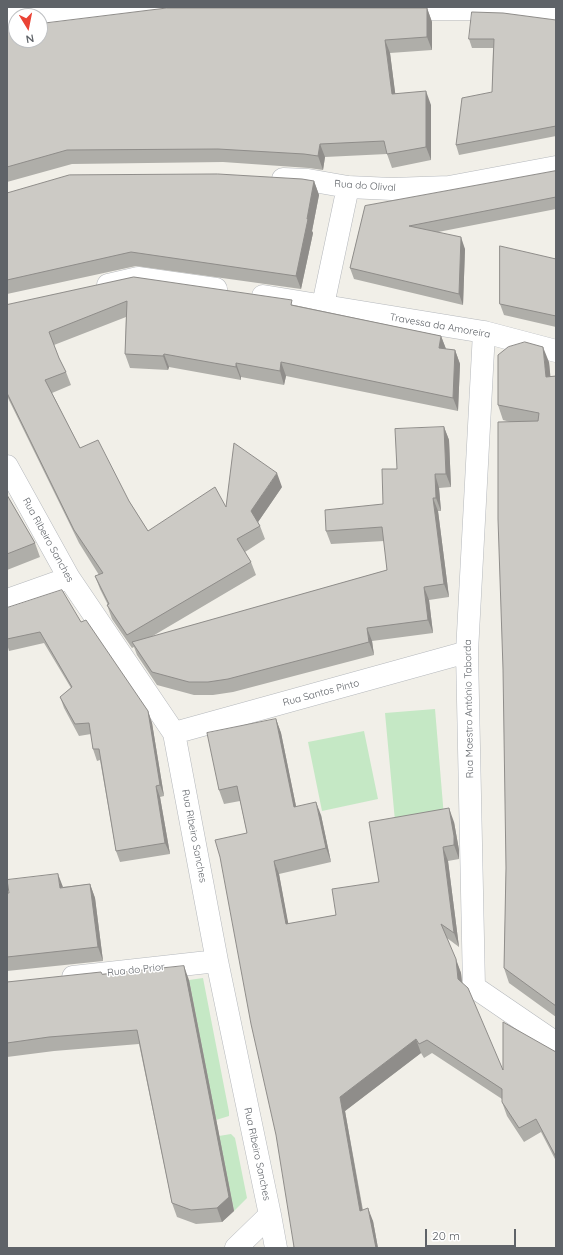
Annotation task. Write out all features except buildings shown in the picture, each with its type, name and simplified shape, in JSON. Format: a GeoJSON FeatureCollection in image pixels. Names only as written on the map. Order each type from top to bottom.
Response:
{"type":"FeatureCollection","features":[{"type":"Feature","properties":{"kind":"street"},"geometry":{"type":"LineString","coordinates":[[380,9],[455,8],[556,12]]}},
{"type":"Feature","properties":{"kind":"street"},"geometry":{"type":"LineString","coordinates":[[7,17],[73,10],[207,9]]}},
{"type":"Feature","properties":{"kind":"street","name":"Rua do Olival"},"geometry":{"type":"LineString","coordinates":[[261,178],[308,180],[348,187],[392,189],[449,187],[556,167]]}},
{"type":"Feature","properties":{"kind":"street"},"geometry":{"type":"LineString","coordinates":[[323,305],[348,187]]}},
{"type":"Feature","properties":{"kind":"street","name":"Travessa da Amoreira"},"geometry":{"type":"LineString","coordinates":[[92,288],[138,278],[323,305],[484,332],[556,351]]}},
{"type":"Feature","properties":{"kind":"street","name":"Rua Maestro António Taborda"},"geometry":{"type":"LineString","coordinates":[[484,332],[467,652],[474,987],[556,1043]]}},
{"type":"Feature","properties":{"kind":"street","name":"Rua Ribeiro Sanches"},"geometry":{"type":"LineString","coordinates":[[7,466],[69,578],[174,733],[217,962],[276,1248]]}},
{"type":"Feature","properties":{"kind":"street"},"geometry":{"type":"LineString","coordinates":[[7,600],[69,578]]}},
{"type":"Feature","properties":{"kind":"street","name":"Rua Santos Pinto"},"geometry":{"type":"LineString","coordinates":[[174,733],[467,652]]}},
{"type":"Feature","properties":{"kind":"street","name":"Rua do Prior"},"geometry":{"type":"LineString","coordinates":[[54,979],[217,962]]}},
{"type":"Feature","properties":{"kind":"street"},"geometry":{"type":"LineString","coordinates":[[236,1248],[270,1215]]}},
{"type":"Feature","properties":{"kind":"green space"},"geometry":{"type":"Polygon","coordinates":[[[435,709],[444,817],[395,821],[385,713],[435,709]]]}},
{"type":"Feature","properties":{"kind":"green space"},"geometry":{"type":"Polygon","coordinates":[[[364,731],[378,799],[322,811],[308,742],[364,731]]]}},
{"type":"Feature","properties":{"kind":"green space"},"geometry":{"type":"Polygon","coordinates":[[[203,978],[229,1112],[229,1116],[216,1120],[189,980],[203,978]]]}},
{"type":"Feature","properties":{"kind":"green space"},"geometry":{"type":"Polygon","coordinates":[[[231,1134],[235,1138],[247,1198],[234,1211],[219,1136],[231,1134]]]}}]}
